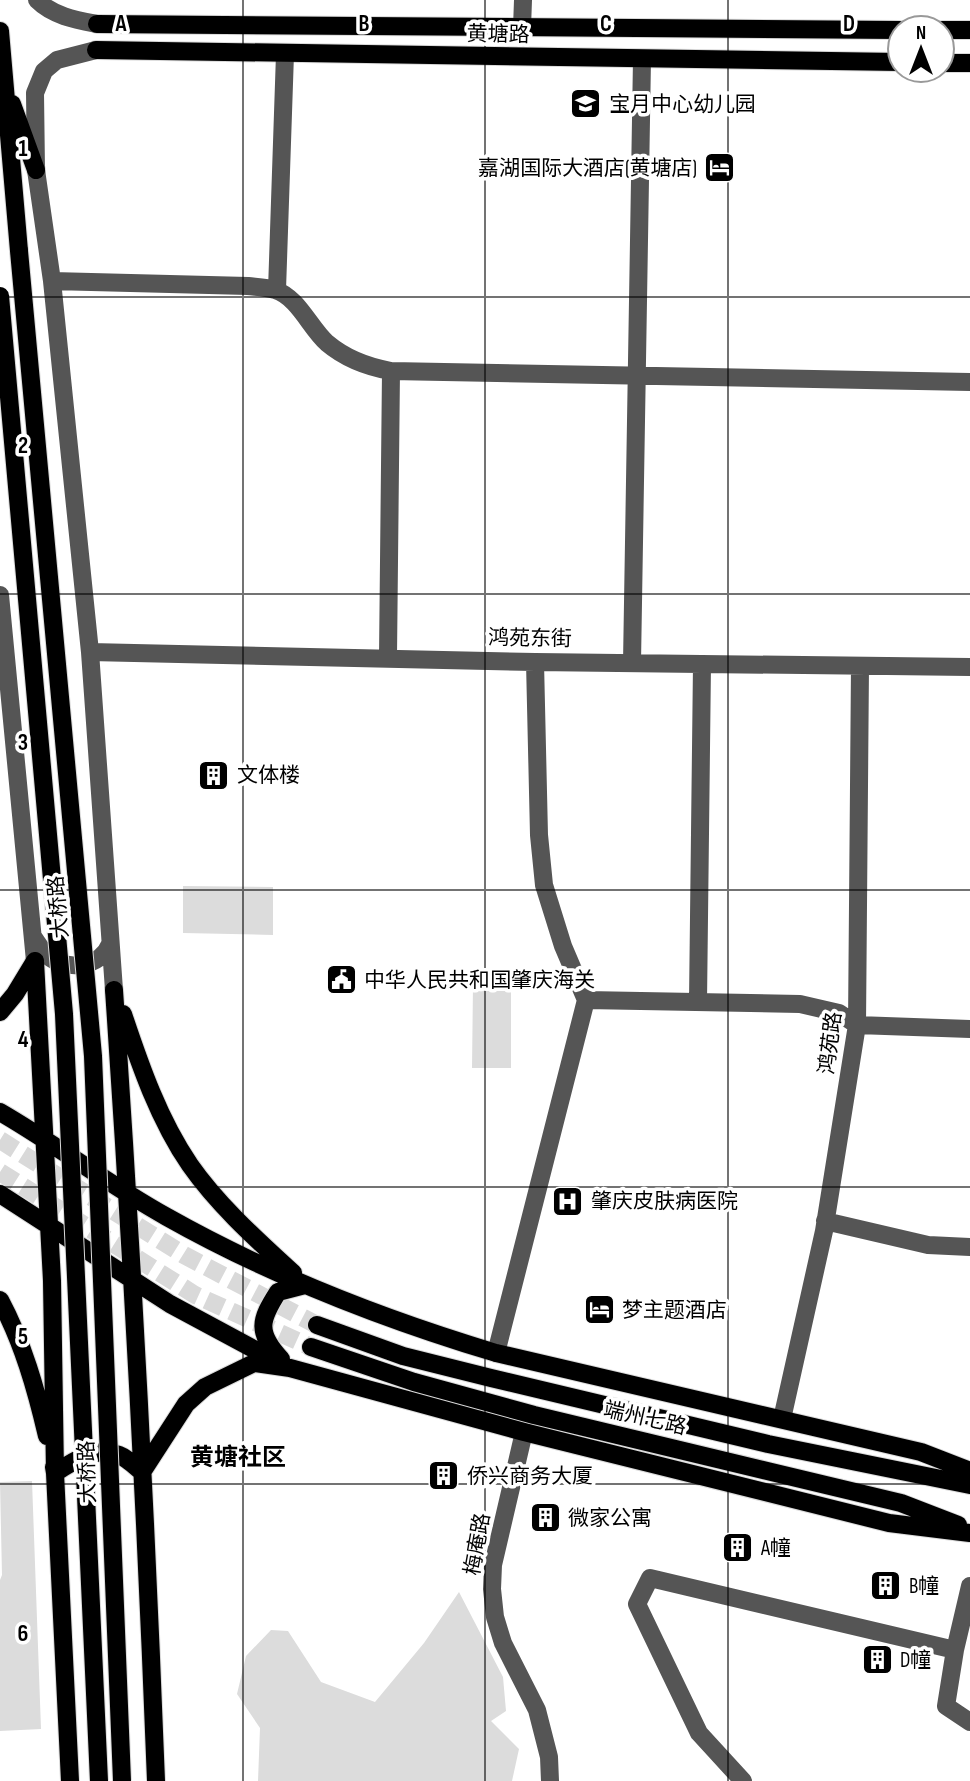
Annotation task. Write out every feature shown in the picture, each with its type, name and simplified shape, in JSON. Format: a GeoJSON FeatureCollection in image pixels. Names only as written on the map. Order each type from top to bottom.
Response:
{"type":"FeatureCollection","features":[{"type":"Feature","properties":{"kind":"main road","name":"黄塘路"},"geometry":{"type":"LineString","coordinates":[[97,24],[886,30]]}},
{"type":"Feature","properties":{"kind":"main road","name":"大桥路"},"geometry":{"type":"LineString","coordinates":[[0,31],[93,1045],[122,1781]]}},
{"type":"Feature","properties":{"kind":"main road","name":"黄塘路"},"geometry":{"type":"LineString","coordinates":[[96,50],[886,62]]}},
{"type":"Feature","properties":{"kind":"main road"},"geometry":{"type":"LineString","coordinates":[[4,81],[36,170]]}},
{"type":"Feature","properties":{"kind":"main road","name":"大桥路"},"geometry":{"type":"LineString","coordinates":[[0,296],[64,1014],[99,1781]]}},
{"type":"Feature","properties":{"kind":"main road"},"geometry":{"type":"LineString","coordinates":[[0,1012],[15,994],[35,961]]}},
{"type":"Feature","properties":{"kind":"main road"},"geometry":{"type":"LineString","coordinates":[[35,961],[50,1226],[55,1473],[70,1781]]}},
{"type":"Feature","properties":{"kind":"main road"},"geometry":{"type":"LineString","coordinates":[[114,990],[134,1281],[156,1781]]}},
{"type":"Feature","properties":{"kind":"main road"},"geometry":{"type":"LineString","coordinates":[[114,990],[148,1087],[188,1163],[248,1231],[305,1285]]}},
{"type":"Feature","properties":{"kind":"main road"},"geometry":{"type":"LineString","coordinates":[[0,1112],[128,1195],[184,1227],[305,1285],[428,1333],[496,1353],[921,1452],[970,1471]]}},
{"type":"Feature","properties":{"kind":"main road"},"geometry":{"type":"LineString","coordinates":[[0,1194],[170,1304],[290,1368]]}},
{"type":"Feature","properties":{"kind":"main road"},"geometry":{"type":"LineString","coordinates":[[290,1368],[263,1335],[264,1314],[278,1292],[305,1285]]}},
{"type":"Feature","properties":{"kind":"main road"},"geometry":{"type":"LineString","coordinates":[[0,1300],[35,1384],[55,1473]]}},
{"type":"Feature","properties":{"kind":"main road","name":"端州七路"},"geometry":{"type":"LineString","coordinates":[[317,1325],[403,1356],[491,1378],[768,1444],[970,1485]]}},
{"type":"Feature","properties":{"kind":"main road","name":"端州七路"},"geometry":{"type":"LineString","coordinates":[[311,1347],[414,1382],[534,1415],[901,1503],[970,1532]]}},
{"type":"Feature","properties":{"kind":"main road"},"geometry":{"type":"LineString","coordinates":[[142,1472],[186,1404],[205,1387],[254,1363],[290,1368],[524,1432],[889,1523],[970,1532]]}},
{"type":"Feature","properties":{"kind":"main road"},"geometry":{"type":"LineString","coordinates":[[55,1473],[75,1459],[98,1452],[119,1455],[142,1472]]}},
{"type":"Feature","properties":{"kind":"street"},"geometry":{"type":"LineString","coordinates":[[37,0],[46,9],[71,19],[97,24]]}},
{"type":"Feature","properties":{"kind":"street"},"geometry":{"type":"LineString","coordinates":[[522,28],[523,0]]}},
{"type":"Feature","properties":{"kind":"street"},"geometry":{"type":"LineString","coordinates":[[96,50],[57,60],[44,71],[35,93],[36,170],[52,281],[90,652],[114,990]]}},
{"type":"Feature","properties":{"kind":"street"},"geometry":{"type":"LineString","coordinates":[[277,290],[285,54]]}},
{"type":"Feature","properties":{"kind":"street"},"geometry":{"type":"LineString","coordinates":[[632,663],[642,59]]}},
{"type":"Feature","properties":{"kind":"street"},"geometry":{"type":"LineString","coordinates":[[52,281],[247,286],[277,290],[297,306],[310,325],[328,343],[347,357],[368,366],[391,371],[970,382]]}},
{"type":"Feature","properties":{"kind":"street"},"geometry":{"type":"LineString","coordinates":[[388,657],[391,371]]}},
{"type":"Feature","properties":{"kind":"street"},"geometry":{"type":"LineString","coordinates":[[0,595],[35,961]]}},
{"type":"Feature","properties":{"kind":"street","name":"鸿苑东街"},"geometry":{"type":"LineString","coordinates":[[90,652],[535,662],[970,667]]}},
{"type":"Feature","properties":{"kind":"street"},"geometry":{"type":"LineString","coordinates":[[496,1353],[586,1000],[564,946],[544,885],[539,835],[535,662]]}},
{"type":"Feature","properties":{"kind":"street"},"geometry":{"type":"LineString","coordinates":[[698,1002],[702,664]]}},
{"type":"Feature","properties":{"kind":"street","name":"鸿苑路"},"geometry":{"type":"LineString","coordinates":[[782,1419],[825,1221],[858,1025],[860,666]]}},
{"type":"Feature","properties":{"kind":"street"},"geometry":{"type":"LineString","coordinates":[[34,938],[48,957],[71,966],[91,962],[106,954],[110,944]]}},
{"type":"Feature","properties":{"kind":"street"},"geometry":{"type":"LineString","coordinates":[[586,1000],[800,1004],[839,1013],[858,1025],[970,1028]]}},
{"type":"Feature","properties":{"kind":"street"},"geometry":{"type":"LineString","coordinates":[[825,1221],[928,1245],[970,1247]]}},
{"type":"Feature","properties":{"kind":"street","name":"梅庵路"},"geometry":{"type":"LineString","coordinates":[[524,1432],[493,1565],[492,1589],[495,1617],[503,1643],[537,1710],[549,1757],[550,1781]]}},
{"type":"Feature","properties":{"kind":"street"},"geometry":{"type":"LineString","coordinates":[[743,1781],[699,1733],[637,1604],[650,1578],[955,1650]]}},
{"type":"Feature","properties":{"kind":"street"},"geometry":{"type":"LineString","coordinates":[[970,1586],[955,1650],[946,1706],[970,1722]]}},
{"type":"Feature","properties":{"kind":"shaded area"},"geometry":{"type":"Polygon","coordinates":[[[183,886],[273,887],[273,935],[183,933],[183,886]]]}},
{"type":"Feature","properties":{"kind":"shaded area"},"geometry":{"type":"Polygon","coordinates":[[[473,985],[511,985],[511,1068],[472,1068],[473,985]]]}},
{"type":"Feature","properties":{"kind":"shaded area"},"geometry":{"type":"Polygon","coordinates":[[[32,1481],[41,1729],[0,1731],[0,1482],[32,1481]]]}},
{"type":"Feature","properties":{"kind":"shaded area"},"geometry":{"type":"Polygon","coordinates":[[[459,1592],[503,1677],[506,1711],[491,1721],[519,1749],[512,1781],[258,1781],[260,1728],[237,1694],[246,1656],[271,1630],[288,1631],[321,1682],[375,1702],[424,1643],[459,1592]]]}},
{"type":"Feature","properties":{"kind":"tunnel"},"geometry":{"type":"LineString","coordinates":[[0,1140],[184,1255],[317,1325]]}},
{"type":"Feature","properties":{"kind":"tunnel"},"geometry":{"type":"LineString","coordinates":[[0,1172],[195,1295],[311,1347]]}},
{"type":"Feature","properties":{"kind":"place","name":"宝月中心幼儿园"},"geometry":{"type":"Point","coordinates":[586,104]}},
{"type":"Feature","properties":{"kind":"place","name":"嘉湖国际大酒店(黄塘店)"},"geometry":{"type":"Point","coordinates":[720,168]}},
{"type":"Feature","properties":{"kind":"place","name":"文体楼"},"geometry":{"type":"Point","coordinates":[214,775]}},
{"type":"Feature","properties":{"kind":"place","name":"中华人民共和国肇庆海关"},"geometry":{"type":"Point","coordinates":[341,980]}},
{"type":"Feature","properties":{"kind":"place","name":"肇庆皮肤病医院"},"geometry":{"type":"Point","coordinates":[568,1201]}},
{"type":"Feature","properties":{"kind":"place","name":"梦主题酒店"},"geometry":{"type":"Point","coordinates":[599,1310]}},
{"type":"Feature","properties":{"kind":"place","name":"侨兴商务大厦"},"geometry":{"type":"Point","coordinates":[444,1476]}},
{"type":"Feature","properties":{"kind":"place","name":"微家公寓"},"geometry":{"type":"Point","coordinates":[545,1518]}},
{"type":"Feature","properties":{"kind":"place","name":"A幢"},"geometry":{"type":"Point","coordinates":[738,1548]}},
{"type":"Feature","properties":{"kind":"place","name":"B幢"},"geometry":{"type":"Point","coordinates":[886,1586]}},
{"type":"Feature","properties":{"kind":"place","name":"D幢"},"geometry":{"type":"Point","coordinates":[877,1660]}},
{"type":"Feature","properties":{"kind":"district","name":"黄塘社区"},"geometry":{"type":"Point","coordinates":[238,1457]}}]}
